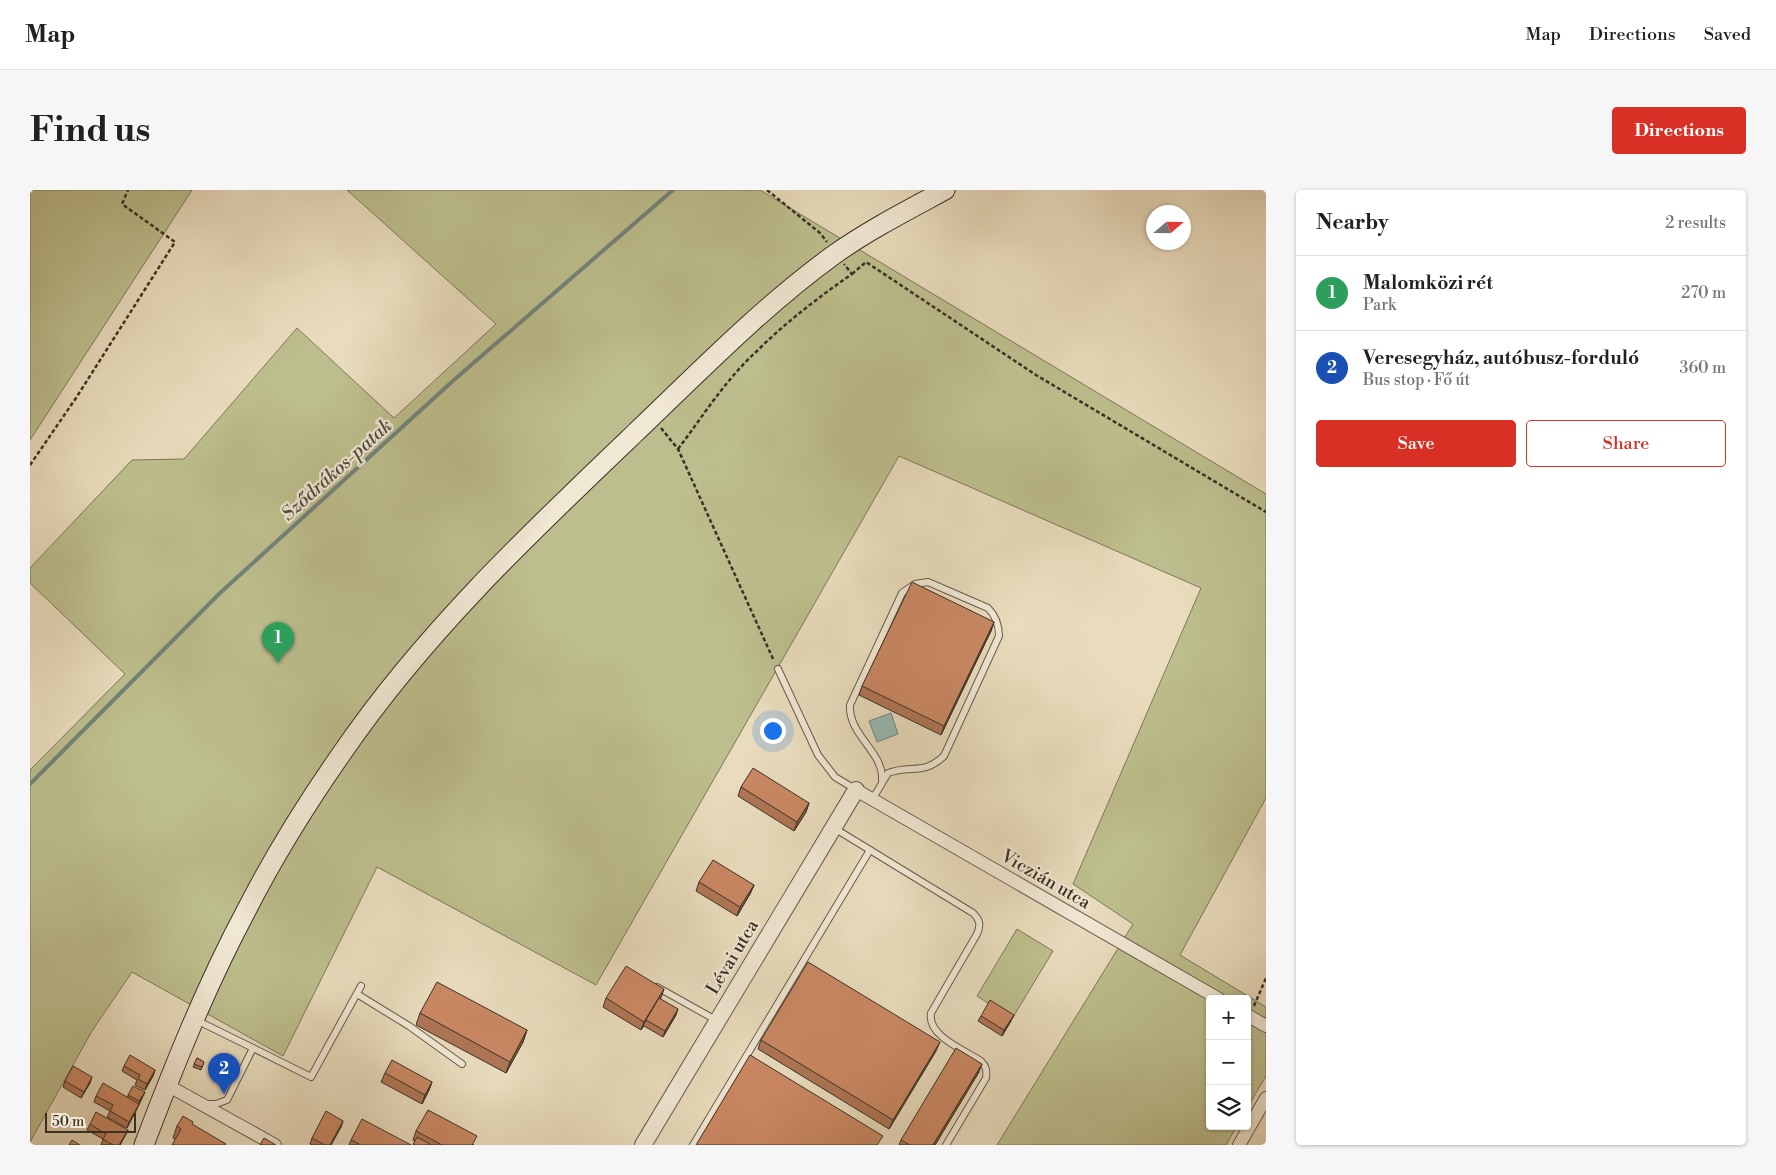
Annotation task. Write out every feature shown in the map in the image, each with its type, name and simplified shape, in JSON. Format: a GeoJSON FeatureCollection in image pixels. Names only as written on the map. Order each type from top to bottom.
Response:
{"type":"FeatureCollection","features":[{"type":"Feature","properties":{"kind":"main road"},"geometry":{"type":"LineString","coordinates":[[144,1145],[194,1019],[246,912],[292,829],[343,751],[384,696],[457,609],[563,502],[765,311],[836,254],[890,220],[945,190]]}},
{"type":"Feature","properties":{"kind":"street","name":"Viczián utca"},"geometry":{"type":"LineString","coordinates":[[856,790],[1212,995]]}},
{"type":"Feature","properties":{"kind":"street","name":"Lévai utca"},"geometry":{"type":"LineString","coordinates":[[643,1145],[856,790]]}},
{"type":"Feature","properties":{"kind":"street"},"geometry":{"type":"LineString","coordinates":[[1251,1017],[1266,1026]]}},
{"type":"Feature","properties":{"kind":"street"},"geometry":{"type":"LineString","coordinates":[[167,1085],[275,1145]]}},
{"type":"Feature","properties":{"kind":"street"},"geometry":{"type":"LineString","coordinates":[[1239,1145],[1266,1098]]}},
{"type":"Feature","properties":{"kind":"lane"},"geometry":{"type":"LineString","coordinates":[[872,800],[882,780],[888,773],[927,768],[944,756],[999,636],[997,621],[988,608],[928,582],[914,584],[902,593],[850,705],[849,714],[852,722],[883,770],[882,780]]}},
{"type":"Feature","properties":{"kind":"lane"},"geometry":{"type":"LineString","coordinates":[[778,670],[818,755],[835,777],[856,790]]}},
{"type":"Feature","properties":{"kind":"lane"},"geometry":{"type":"LineString","coordinates":[[833,827],[973,913],[980,923],[977,934],[931,1013],[930,1020],[935,1032],[981,1061],[987,1071],[986,1078],[946,1145]]}},
{"type":"Feature","properties":{"kind":"lane"},"geometry":{"type":"LineString","coordinates":[[693,1145],[870,850]]}},
{"type":"Feature","properties":{"kind":"lane"},"geometry":{"type":"LineString","coordinates":[[649,982],[717,1021]]}},
{"type":"Feature","properties":{"kind":"lane"},"geometry":{"type":"LineString","coordinates":[[194,1019],[311,1077],[361,986]]}},
{"type":"Feature","properties":{"kind":"lane"},"geometry":{"type":"LineString","coordinates":[[356,994],[409,1026],[462,1064]]}},
{"type":"Feature","properties":{"kind":"lane"},"geometry":{"type":"LineString","coordinates":[[200,1104],[216,1104],[227,1100],[253,1048]]}},
{"type":"Feature","properties":{"kind":"path"},"geometry":{"type":"LineString","coordinates":[[30,465],[76,398],[175,242],[122,204],[128,190]]}},
{"type":"Feature","properties":{"kind":"path"},"geometry":{"type":"LineString","coordinates":[[767,190],[820,233],[852,274]]}},
{"type":"Feature","properties":{"kind":"path"},"geometry":{"type":"LineString","coordinates":[[678,449],[720,392],[756,351],[821,295],[866,262],[1036,375],[1266,512]]}},
{"type":"Feature","properties":{"kind":"path"},"geometry":{"type":"LineString","coordinates":[[652,417],[678,449],[778,670]]}},
{"type":"Feature","properties":{"kind":"path"},"geometry":{"type":"LineString","coordinates":[[1251,1009],[1266,978]]}},
{"type":"Feature","properties":{"kind":"green space"},"geometry":{"type":"Polygon","coordinates":[[[30,190],[192,190],[30,440],[30,190]]]}},
{"type":"Feature","properties":{"kind":"green space"},"geometry":{"type":"Polygon","coordinates":[[[347,190],[760,190],[1266,494],[1266,798],[1180,955],[1246,995],[1206,995],[1206,1130],[1235,1130],[1226,1145],[997,1145],[1133,924],[1073,884],[1201,588],[899,456],[596,985],[377,867],[283,1056],[132,972],[92,1031],[30,1142],[30,770],[125,674],[30,583],[30,568],[132,460],[184,459],[297,328],[394,418],[496,324],[347,190]]]}},
{"type":"Feature","properties":{"kind":"green space"},"geometry":{"type":"Polygon","coordinates":[[[1017,929],[1053,951],[1012,1019],[977,996],[1017,929]]]}},
{"type":"Feature","properties":{"kind":"green space"},"geometry":{"type":"Polygon","coordinates":[[[1251,998],[1266,1007],[1266,1076],[1251,1101],[1251,998]]]}},
{"type":"Feature","properties":{"kind":"water"},"geometry":{"type":"Polygon","coordinates":[[[891,713],[898,734],[877,742],[869,721],[891,713]]]}},
{"type":"Feature","properties":{"kind":"building"},"geometry":{"type":"Polygon","coordinates":[[[912,582],[994,622],[944,726],[862,686],[912,582]]]}},
{"type":"Feature","properties":{"kind":"building"},"geometry":{"type":"Polygon","coordinates":[[[753,768],[809,803],[797,822],[741,787],[753,768]]]}},
{"type":"Feature","properties":{"kind":"building"},"geometry":{"type":"Polygon","coordinates":[[[713,860],[754,885],[740,907],[699,882],[713,860]]]}},
{"type":"Feature","properties":{"kind":"building"},"geometry":{"type":"Polygon","coordinates":[[[808,962],[940,1042],[893,1120],[761,1040],[808,962]]]}},
{"type":"Feature","properties":{"kind":"building"},"geometry":{"type":"Polygon","coordinates":[[[626,966],[664,989],[644,1022],[606,998],[626,966]]]}},
{"type":"Feature","properties":{"kind":"building"},"geometry":{"type":"Polygon","coordinates":[[[437,982],[527,1030],[510,1062],[420,1013],[437,982]]]}},
{"type":"Feature","properties":{"kind":"building"},"geometry":{"type":"Polygon","coordinates":[[[659,998],[678,1009],[665,1031],[646,1020],[659,998]]]}},
{"type":"Feature","properties":{"kind":"building"},"geometry":{"type":"Polygon","coordinates":[[[990,1000],[1014,1015],[1004,1030],[981,1016],[990,1000]]]}},
{"type":"Feature","properties":{"kind":"building"},"geometry":{"type":"Polygon","coordinates":[[[956,1048],[982,1064],[933,1145],[910,1145],[901,1140],[956,1048]]]}},
{"type":"Feature","properties":{"kind":"building"},"geometry":{"type":"Polygon","coordinates":[[[130,1055],[155,1070],[147,1084],[138,1079],[140,1075],[124,1066],[130,1055]]]}},
{"type":"Feature","properties":{"kind":"building"},"geometry":{"type":"Polygon","coordinates":[[[750,1055],[883,1136],[877,1145],[696,1145],[750,1055]]]}},
{"type":"Feature","properties":{"kind":"building"},"geometry":{"type":"Polygon","coordinates":[[[197,1058],[204,1062],[202,1067],[194,1064],[197,1058]]]}},
{"type":"Feature","properties":{"kind":"building"},"geometry":{"type":"Polygon","coordinates":[[[392,1060],[432,1082],[425,1095],[385,1073],[392,1060]]]}},
{"type":"Feature","properties":{"kind":"building"},"geometry":{"type":"Polygon","coordinates":[[[73,1066],[92,1077],[84,1092],[65,1081],[73,1066]]]}},
{"type":"Feature","properties":{"kind":"building"},"geometry":{"type":"Polygon","coordinates":[[[103,1083],[139,1104],[129,1122],[110,1111],[113,1105],[96,1096],[103,1083]]]}},
{"type":"Feature","properties":{"kind":"building"},"geometry":{"type":"Polygon","coordinates":[[[133,1086],[145,1092],[139,1101],[128,1095],[133,1086]]]}},
{"type":"Feature","properties":{"kind":"building"},"geometry":{"type":"Polygon","coordinates":[[[428,1110],[477,1136],[472,1145],[442,1145],[416,1131],[428,1110]]]}},
{"type":"Feature","properties":{"kind":"building"},"geometry":{"type":"Polygon","coordinates":[[[326,1111],[343,1121],[330,1145],[325,1145],[312,1138],[326,1111]]]}},
{"type":"Feature","properties":{"kind":"building"},"geometry":{"type":"Polygon","coordinates":[[[96,1112],[128,1130],[119,1145],[113,1145],[103,1139],[106,1134],[90,1124],[96,1112]]]}},
{"type":"Feature","properties":{"kind":"building"},"geometry":{"type":"Polygon","coordinates":[[[183,1116],[193,1122],[192,1124],[226,1144],[172,1145],[181,1129],[177,1126],[183,1116]]]}},
{"type":"Feature","properties":{"kind":"building"},"geometry":{"type":"Polygon","coordinates":[[[362,1119],[411,1145],[361,1145],[351,1140],[362,1119]]]}},
{"type":"Feature","properties":{"kind":"building"},"geometry":{"type":"Polygon","coordinates":[[[417,1137],[430,1144],[413,1145],[417,1137]]]}},
{"type":"Feature","properties":{"kind":"building"},"geometry":{"type":"Polygon","coordinates":[[[264,1138],[276,1145],[260,1145],[264,1138]]]}},
{"type":"Feature","properties":{"kind":"building"},"geometry":{"type":"Polygon","coordinates":[[[72,1140],[80,1145],[69,1145],[72,1140]]]}},
{"type":"Feature","properties":{"kind":"waterway","name":"Sződrákos-patak"},"geometry":{"type":"LineString","coordinates":[[30,784],[220,593],[455,379],[673,190]]}},
{"type":"Feature","properties":{"kind":"place","name":"Malomközi rét"},"geometry":{"type":"Point","coordinates":[278,663]}},
{"type":"Feature","properties":{"kind":"place","name":"Veresegyház, autóbusz-forduló"},"geometry":{"type":"Point","coordinates":[224,1094]}}]}
